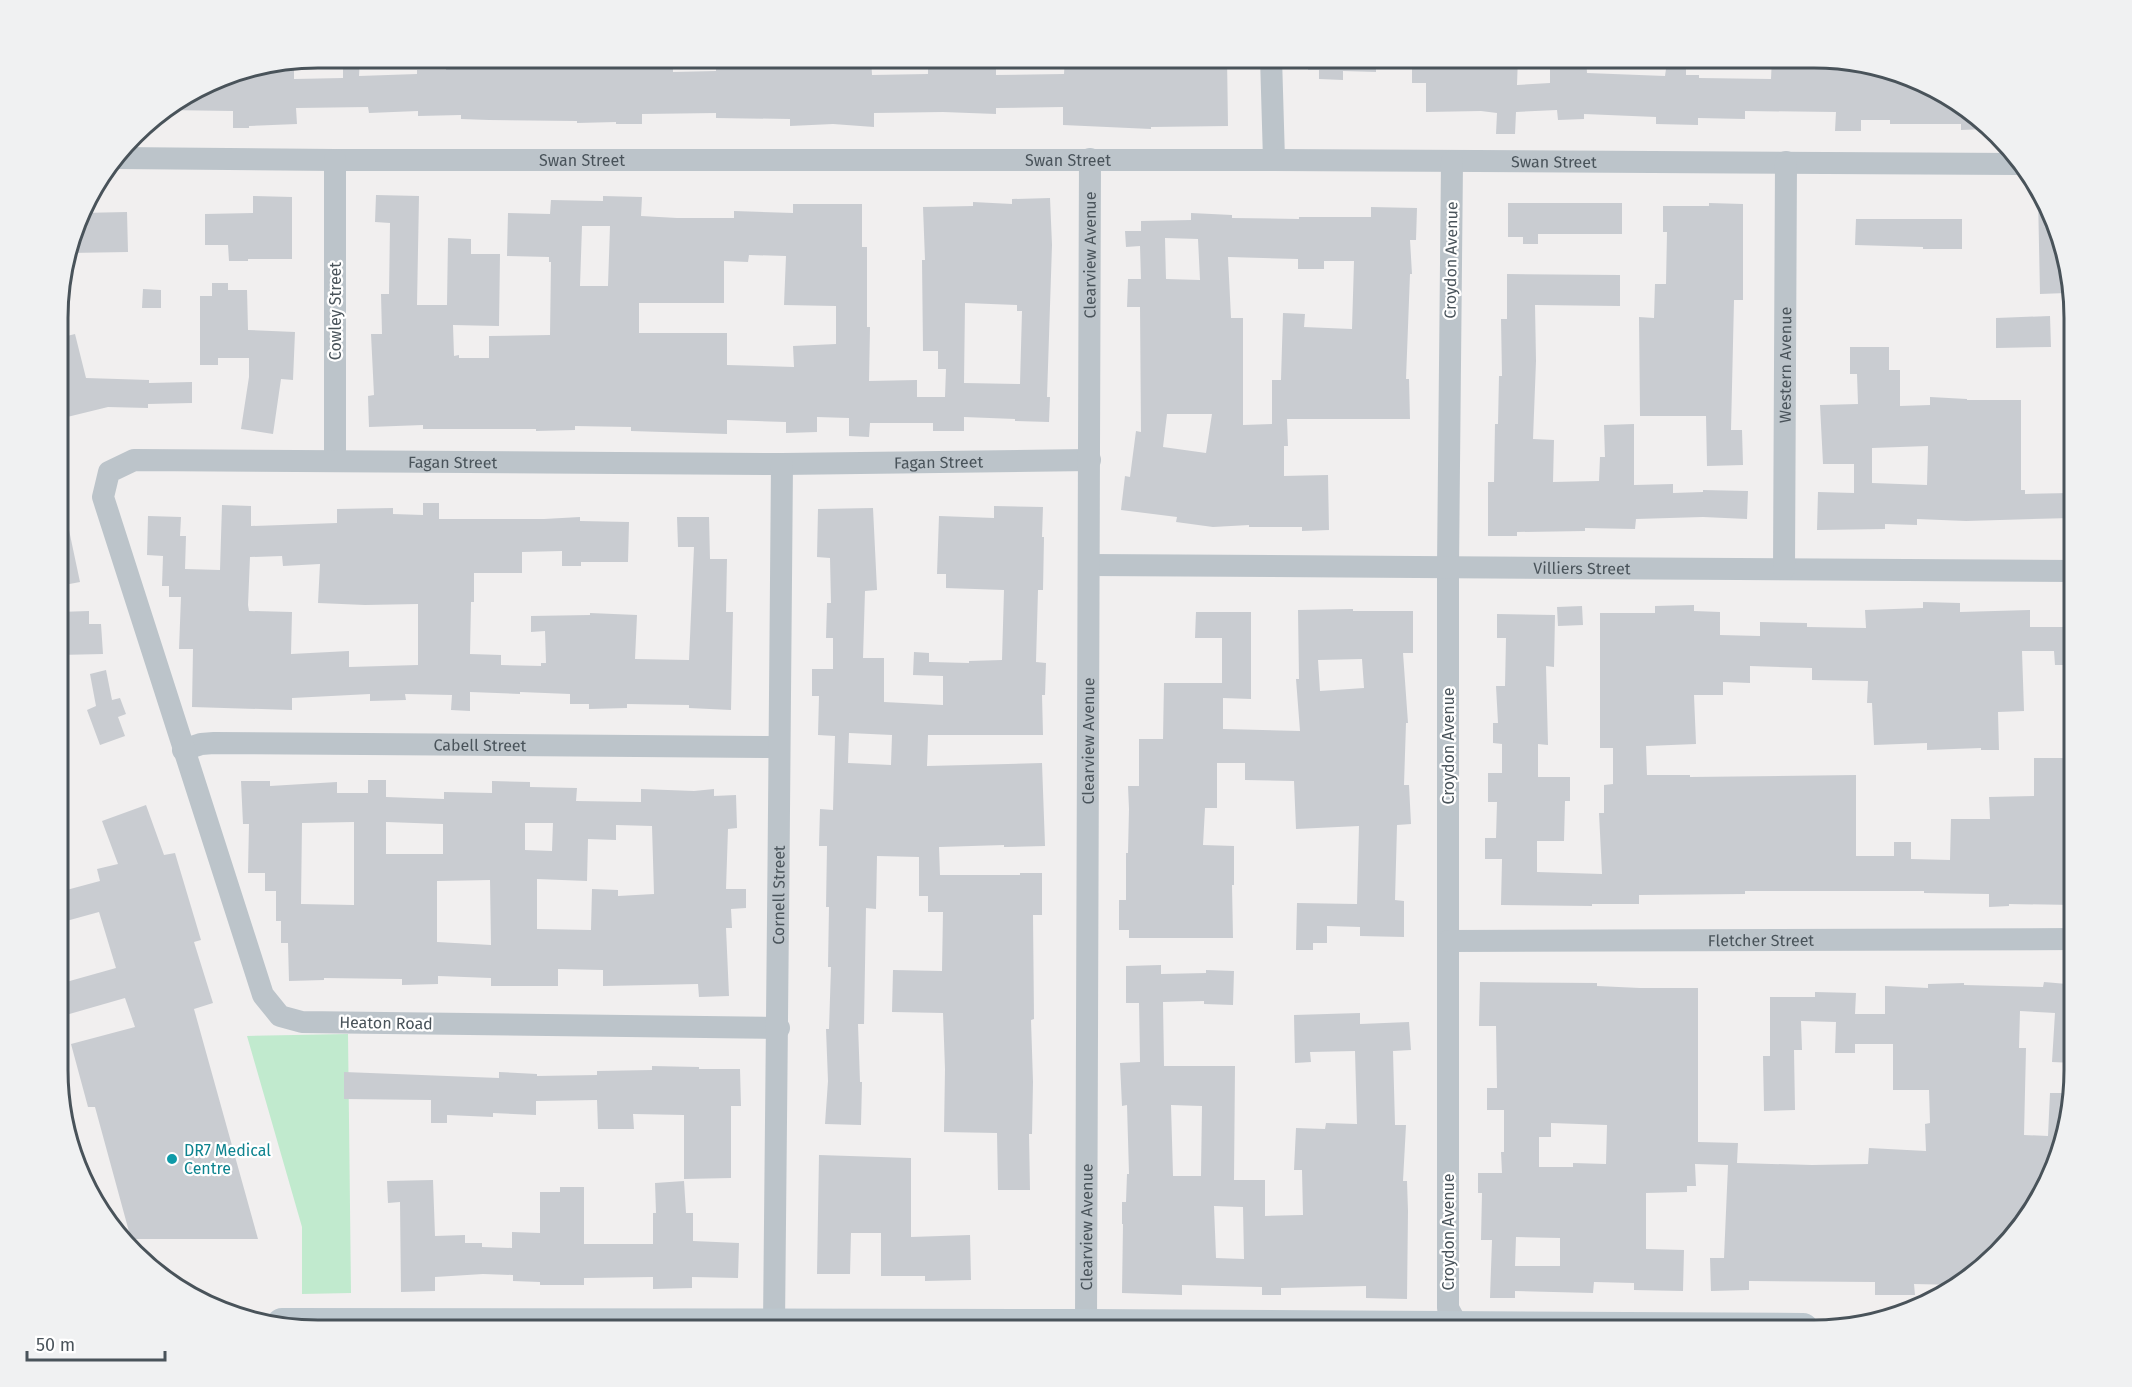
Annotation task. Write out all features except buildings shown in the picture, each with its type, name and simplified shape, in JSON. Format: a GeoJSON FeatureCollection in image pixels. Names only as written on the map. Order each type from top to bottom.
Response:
{"type":"FeatureCollection","features":[{"type":"Feature","properties":{"kind":"street"},"geometry":{"type":"LineString","coordinates":[[1271,68],[1274,160]]}},
{"type":"Feature","properties":{"kind":"street","name":"Swan Street"},"geometry":{"type":"LineString","coordinates":[[125,158],[1090,159],[2012,164]]}},
{"type":"Feature","properties":{"kind":"street","name":"Clearview Avenue"},"geometry":{"type":"LineString","coordinates":[[1086,1320],[1090,159]]}},
{"type":"Feature","properties":{"kind":"street","name":"Cowley Street"},"geometry":{"type":"LineString","coordinates":[[335,461],[336,160]]}},
{"type":"Feature","properties":{"kind":"street","name":"Croydon Avenue"},"geometry":{"type":"LineString","coordinates":[[1452,162],[1448,567],[1448,1308],[1455,1320]]}},
{"type":"Feature","properties":{"kind":"street","name":"Western Avenue"},"geometry":{"type":"LineString","coordinates":[[1784,569],[1786,162]]}},
{"type":"Feature","properties":{"kind":"street","name":"Fagan Street"},"geometry":{"type":"LineString","coordinates":[[183,750],[104,497],[109,472],[134,460],[782,464],[1090,460]]}},
{"type":"Feature","properties":{"kind":"street","name":"Cornell Street"},"geometry":{"type":"LineString","coordinates":[[774,1320],[779,1028],[778,747],[782,464]]}},
{"type":"Feature","properties":{"kind":"street","name":"Villiers Street"},"geometry":{"type":"LineString","coordinates":[[1090,565],[2064,571]]}},
{"type":"Feature","properties":{"kind":"street","name":"Cabell Street"},"geometry":{"type":"LineString","coordinates":[[183,750],[201,744],[214,743],[778,747]]}},
{"type":"Feature","properties":{"kind":"street","name":"Heaton Road"},"geometry":{"type":"LineString","coordinates":[[183,750],[263,995],[280,1016],[302,1022],[779,1028]]}},
{"type":"Feature","properties":{"kind":"street","name":"Fletcher Street"},"geometry":{"type":"LineString","coordinates":[[1449,941],[2064,939]]}},
{"type":"Feature","properties":{"kind":"green space"},"geometry":{"type":"Polygon","coordinates":[[[348,1034],[351,1293],[302,1294],[302,1227],[247,1036],[348,1034]]]}},
{"type":"Feature","properties":{"kind":"place","name":"DR7 Medical Centre"},"geometry":{"type":"Point","coordinates":[172,1159]}}]}
